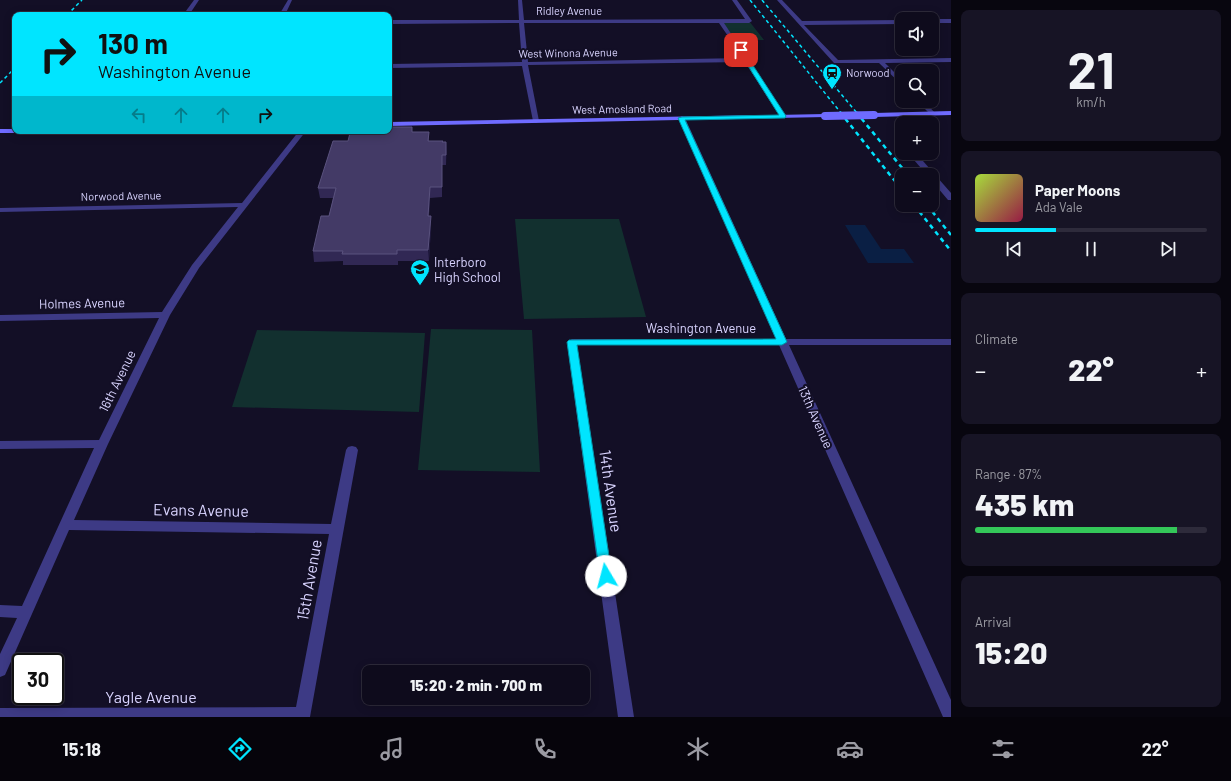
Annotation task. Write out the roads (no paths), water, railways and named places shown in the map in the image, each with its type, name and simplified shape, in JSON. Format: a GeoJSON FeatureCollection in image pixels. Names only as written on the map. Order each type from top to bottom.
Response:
{"type":"FeatureCollection","features":[{"type":"Feature","properties":{"kind":"street"},"geometry":{"type":"LineString","coordinates":[[188,12],[197,0]]}},
{"type":"Feature","properties":{"kind":"street"},"geometry":{"type":"LineString","coordinates":[[284,12],[290,0]]}},
{"type":"Feature","properties":{"kind":"street"},"geometry":{"type":"LineString","coordinates":[[520,0],[523,21],[525,64],[536,121]]}},
{"type":"Feature","properties":{"kind":"street","name":"Ridley Avenue"},"geometry":{"type":"LineString","coordinates":[[392,22],[749,21],[734,0]]}},
{"type":"Feature","properties":{"kind":"street"},"geometry":{"type":"LineString","coordinates":[[779,0],[836,62],[951,60]]}},
{"type":"Feature","properties":{"kind":"street"},"geometry":{"type":"LineString","coordinates":[[720,21],[783,116]]}},
{"type":"Feature","properties":{"kind":"street"},"geometry":{"type":"LineString","coordinates":[[939,21],[951,21]]}},
{"type":"Feature","properties":{"kind":"street"},"geometry":{"type":"LineString","coordinates":[[800,23],[895,22]]}},
{"type":"Feature","properties":{"kind":"street","name":"West Winona Avenue"},"geometry":{"type":"LineString","coordinates":[[392,66],[747,60]]}},
{"type":"Feature","properties":{"kind":"street"},"geometry":{"type":"LineString","coordinates":[[880,61],[895,76]]}},
{"type":"Feature","properties":{"kind":"street"},"geometry":{"type":"LineString","coordinates":[[927,108],[933,114]]}},
{"type":"Feature","properties":{"kind":"street","name":"West Amosland Road"},"geometry":{"type":"LineString","coordinates":[[392,124],[951,113]]}},
{"type":"Feature","properties":{"kind":"street","name":"13th Avenue"},"geometry":{"type":"LineString","coordinates":[[682,118],[951,716]]}},
{"type":"Feature","properties":{"kind":"street"},"geometry":{"type":"LineString","coordinates":[[0,131],[12,131]]}},
{"type":"Feature","properties":{"kind":"street","name":"16th Avenue"},"geometry":{"type":"LineString","coordinates":[[0,670],[102,444],[165,315],[195,267],[301,134]]}},
{"type":"Feature","properties":{"kind":"street"},"geometry":{"type":"LineString","coordinates":[[918,160],[926,168]]}},
{"type":"Feature","properties":{"kind":"street"},"geometry":{"type":"LineString","coordinates":[[939,183],[951,198]]}},
{"type":"Feature","properties":{"kind":"street","name":"Norwood Avenue"},"geometry":{"type":"LineString","coordinates":[[0,210],[243,205]]}},
{"type":"Feature","properties":{"kind":"street","name":"Holmes Avenue"},"geometry":{"type":"LineString","coordinates":[[0,318],[165,315]]}},
{"type":"Feature","properties":{"kind":"street","name":"Washington Avenue"},"geometry":{"type":"LineString","coordinates":[[572,342],[951,342]]}},
{"type":"Feature","properties":{"kind":"street","name":"14th Avenue"},"geometry":{"type":"LineString","coordinates":[[572,342],[626,717]]}},
{"type":"Feature","properties":{"kind":"street"},"geometry":{"type":"LineString","coordinates":[[0,445],[102,444]]}},
{"type":"Feature","properties":{"kind":"street","name":"15th Avenue"},"geometry":{"type":"LineString","coordinates":[[302,716],[336,528],[352,450]]}},
{"type":"Feature","properties":{"kind":"street","name":"Evans Avenue"},"geometry":{"type":"LineString","coordinates":[[66,525],[336,528]]}},
{"type":"Feature","properties":{"kind":"street"},"geometry":{"type":"LineString","coordinates":[[0,611],[27,612]]}},
{"type":"Feature","properties":{"kind":"street","name":"Yagle Avenue"},"geometry":{"type":"LineString","coordinates":[[0,716],[302,716]]}},
{"type":"Feature","properties":{"kind":"water"},"geometry":{"type":"Polygon","coordinates":[[[845,225],[865,225],[881,249],[904,249],[914,263],[868,263],[845,225]]]}},
{"type":"Feature","properties":{"kind":"railway"},"geometry":{"type":"LineString","coordinates":[[70,12],[82,0]]}},
{"type":"Feature","properties":{"kind":"railway"},"geometry":{"type":"LineString","coordinates":[[750,0],[841,113]]}},
{"type":"Feature","properties":{"kind":"railway"},"geometry":{"type":"LineString","coordinates":[[762,0],[857,113]]}},
{"type":"Feature","properties":{"kind":"railway"},"geometry":{"type":"LineString","coordinates":[[0,83],[12,71]]}},
{"type":"Feature","properties":{"kind":"railway"},"geometry":{"type":"LineString","coordinates":[[840,112],[895,181]]}},
{"type":"Feature","properties":{"kind":"railway"},"geometry":{"type":"LineString","coordinates":[[856,112],[902,168]]}},
{"type":"Feature","properties":{"kind":"railway"},"geometry":{"type":"LineString","coordinates":[[920,212],[951,251]]}},
{"type":"Feature","properties":{"kind":"railway"},"geometry":{"type":"LineString","coordinates":[[933,212],[951,235]]}},
{"type":"Feature","properties":{"kind":"place","name":"Norwood"},"geometry":{"type":"Point","coordinates":[832,90]}},
{"type":"Feature","properties":{"kind":"place","name":"Interboro High School"},"geometry":{"type":"Point","coordinates":[420,286]}}]}
